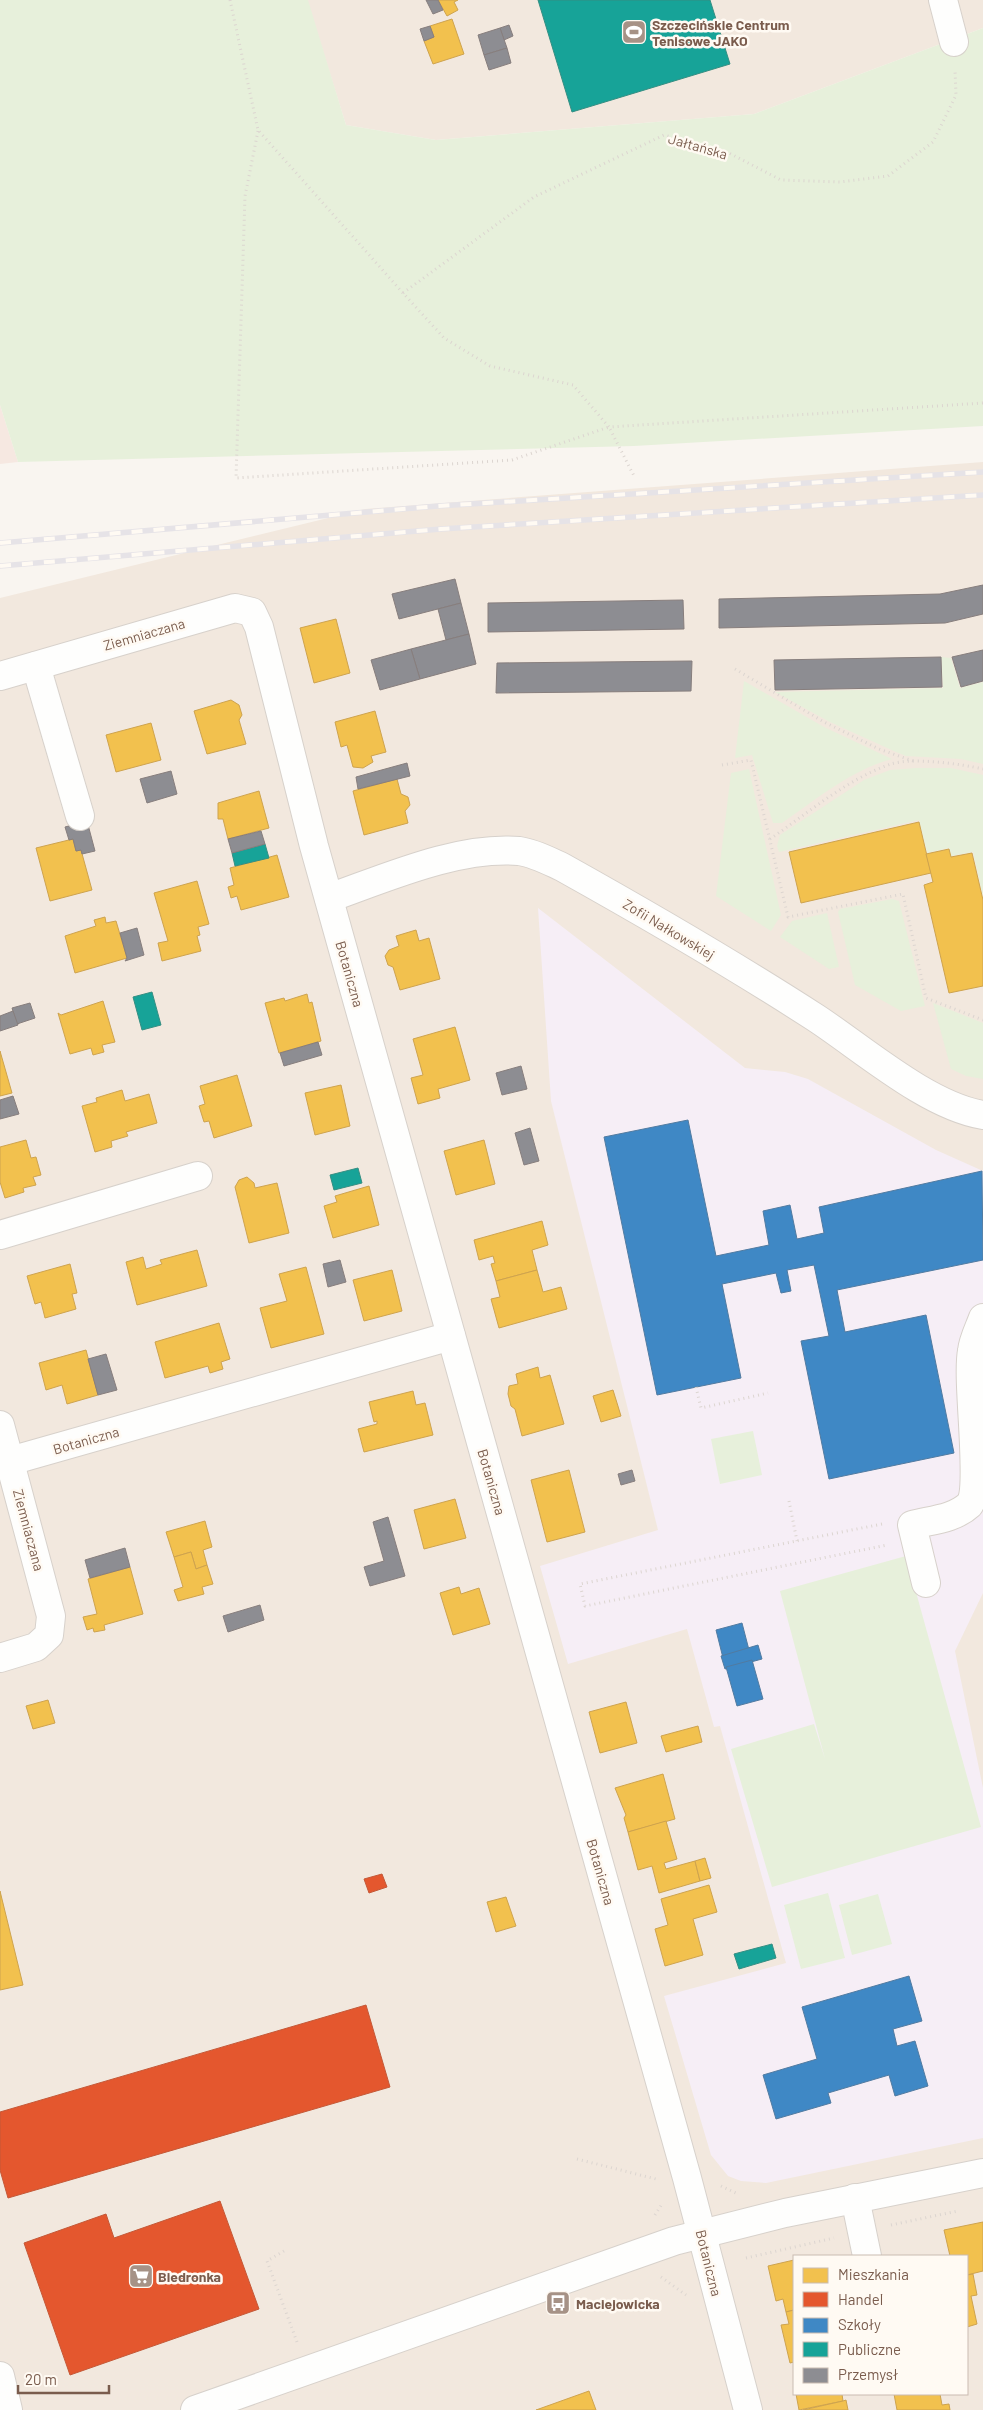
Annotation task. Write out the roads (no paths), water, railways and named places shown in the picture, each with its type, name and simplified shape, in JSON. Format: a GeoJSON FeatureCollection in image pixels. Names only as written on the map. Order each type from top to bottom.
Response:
{"type":"FeatureCollection","features":[{"type":"Feature","properties":{"kind":"street"},"geometry":{"type":"LineString","coordinates":[[943,0],[954,42]]}},
{"type":"Feature","properties":{"kind":"street","name":"Ziemniaczana"},"geometry":{"type":"LineString","coordinates":[[0,676],[235,608],[252,612]]}},
{"type":"Feature","properties":{"kind":"street","name":"Botaniczna"},"geometry":{"type":"LineString","coordinates":[[252,612],[258,627],[329,898],[450,1336],[702,2233],[748,2410]]}},
{"type":"Feature","properties":{"kind":"street"},"geometry":{"type":"LineString","coordinates":[[36,666],[80,816]]}},
{"type":"Feature","properties":{"kind":"street","name":"Zofii Nałkowskiej"},"geometry":{"type":"LineString","coordinates":[[329,898],[462,855],[520,851],[544,858],[614,896],[708,952],[816,1018],[912,1083],[948,1104],[983,1114]]}},
{"type":"Feature","properties":{"kind":"street"},"geometry":{"type":"LineString","coordinates":[[0,1235],[198,1176]]}},
{"type":"Feature","properties":{"kind":"street"},"geometry":{"type":"LineString","coordinates":[[926,1583],[914,1532],[955,1515],[971,1504],[978,1485],[971,1382],[972,1351],[983,1318]]}},
{"type":"Feature","properties":{"kind":"street","name":"Botaniczna"},"geometry":{"type":"LineString","coordinates":[[10,1461],[450,1336]]}},
{"type":"Feature","properties":{"kind":"street","name":"Ziemniaczana"},"geometry":{"type":"LineString","coordinates":[[0,1426],[52,1616],[49,1635],[36,1647],[0,1658]]}},
{"type":"Feature","properties":{"kind":"street"},"geometry":{"type":"LineString","coordinates":[[195,2410],[638,2253],[702,2233],[855,2198],[983,2173]]}},
{"type":"Feature","properties":{"kind":"street"},"geometry":{"type":"LineString","coordinates":[[855,2198],[867,2255]]}},
{"type":"Feature","properties":{"kind":"street"},"geometry":{"type":"LineString","coordinates":[[0,2376],[8,2410]]}},
{"type":"Feature","properties":{"kind":"railway"},"geometry":{"type":"LineString","coordinates":[[0,543],[438,506],[983,472]]}},
{"type":"Feature","properties":{"kind":"railway"},"geometry":{"type":"LineString","coordinates":[[0,566],[441,529],[983,495]]}},
{"type":"Feature","properties":{"kind":"place","name":"Szczecińskie Centrum Tenisowe JAKO"},"geometry":{"type":"Point","coordinates":[634,32]}},
{"type":"Feature","properties":{"kind":"place","name":"Biedronka"},"geometry":{"type":"Point","coordinates":[141,2276]}},
{"type":"Feature","properties":{"kind":"place","name":"Maciejowicka"},"geometry":{"type":"Point","coordinates":[558,2303]}}]}
